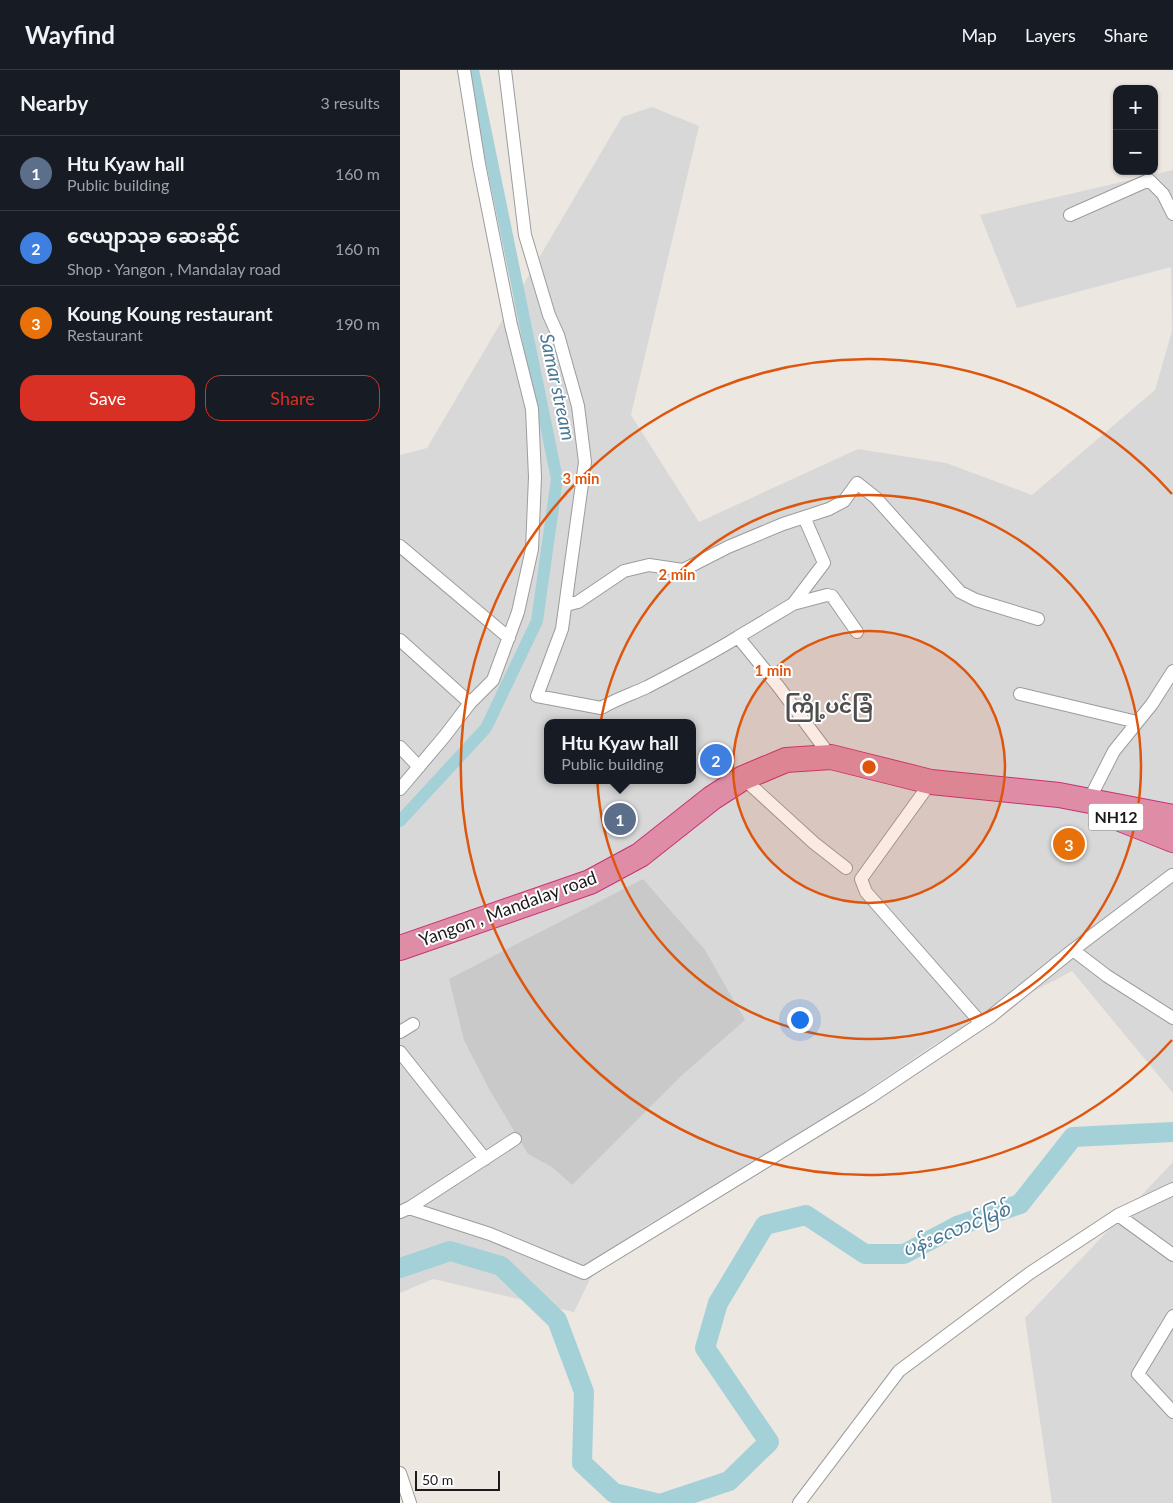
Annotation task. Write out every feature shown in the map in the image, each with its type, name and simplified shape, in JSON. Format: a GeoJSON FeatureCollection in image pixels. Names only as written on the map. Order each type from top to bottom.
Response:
{"type":"FeatureCollection","features":[{"type":"Feature","properties":{"kind":"highway","name":"Yangon , Mandalay road"},"geometry":{"type":"LineString","coordinates":[[400,948],[590,882],[640,855],[712,798],[744,778],[786,760],[831,757],[931,782],[1060,795]]}},
{"type":"Feature","properties":{"kind":"highway","name":"NH12"},"geometry":{"type":"LineString","coordinates":[[1060,795],[1173,816]]}},
{"type":"Feature","properties":{"kind":"highway","name":"NH12"},"geometry":{"type":"LineString","coordinates":[[1060,795],[1173,840]]}},
{"type":"Feature","properties":{"kind":"street"},"geometry":{"type":"LineString","coordinates":[[400,789],[470,703],[493,680],[518,612],[532,549],[535,477],[532,409],[507,306],[479,164],[464,70]]}},
{"type":"Feature","properties":{"kind":"street"},"geometry":{"type":"LineString","coordinates":[[505,70],[525,235],[549,315],[558,334],[578,406],[585,462],[562,629],[537,696],[601,708],[614,700],[645,688],[721,648],[793,604],[827,595],[832,596],[857,632]]}},
{"type":"Feature","properties":{"kind":"street"},"geometry":{"type":"LineString","coordinates":[[1070,215],[1149,180],[1163,194],[1173,214]]}},
{"type":"Feature","properties":{"kind":"street"},"geometry":{"type":"LineString","coordinates":[[566,605],[578,602],[624,571],[649,565],[683,570],[728,547],[829,509],[844,501],[857,483],[876,498],[960,592],[976,600],[1038,619]]}},
{"type":"Feature","properties":{"kind":"street"},"geometry":{"type":"LineString","coordinates":[[793,604],[824,563],[804,517]]}},
{"type":"Feature","properties":{"kind":"street"},"geometry":{"type":"LineString","coordinates":[[402,553],[509,638]]}},
{"type":"Feature","properties":{"kind":"street"},"geometry":{"type":"LineString","coordinates":[[738,637],[778,686],[831,757]]}},
{"type":"Feature","properties":{"kind":"street"},"geometry":{"type":"LineString","coordinates":[[400,640],[470,703]]}},
{"type":"Feature","properties":{"kind":"street"},"geometry":{"type":"LineString","coordinates":[[1089,800],[1114,751],[1152,704],[1173,671]]}},
{"type":"Feature","properties":{"kind":"street"},"geometry":{"type":"LineString","coordinates":[[1020,694],[1137,722]]}},
{"type":"Feature","properties":{"kind":"street"},"geometry":{"type":"LineString","coordinates":[[400,747],[419,767]]}},
{"type":"Feature","properties":{"kind":"street"},"geometry":{"type":"LineString","coordinates":[[744,778],[814,843],[846,868]]}},
{"type":"Feature","properties":{"kind":"street"},"geometry":{"type":"LineString","coordinates":[[931,782],[861,879],[866,892],[981,1023]]}},
{"type":"Feature","properties":{"kind":"street"},"geometry":{"type":"LineString","coordinates":[[404,1210],[490,1234],[584,1273],[869,1098],[981,1023],[1172,875]]}},
{"type":"Feature","properties":{"kind":"street"},"geometry":{"type":"LineString","coordinates":[[1073,950],[1107,976],[1173,1018]]}},
{"type":"Feature","properties":{"kind":"street"},"geometry":{"type":"LineString","coordinates":[[400,1032],[413,1024]]}},
{"type":"Feature","properties":{"kind":"street"},"geometry":{"type":"LineString","coordinates":[[400,1052],[485,1159]]}},
{"type":"Feature","properties":{"kind":"street"},"geometry":{"type":"LineString","coordinates":[[404,1210],[515,1139]]}},
{"type":"Feature","properties":{"kind":"street"},"geometry":{"type":"LineString","coordinates":[[799,1503],[898,1371],[1030,1274],[1118,1215],[1173,1189]]}},
{"type":"Feature","properties":{"kind":"street"},"geometry":{"type":"LineString","coordinates":[[1118,1215],[1173,1255]]}},
{"type":"Feature","properties":{"kind":"street"},"geometry":{"type":"LineString","coordinates":[[1173,1316],[1138,1374],[1173,1412]]}},
{"type":"Feature","properties":{"kind":"street"},"geometry":{"type":"LineString","coordinates":[[400,1473],[410,1503]]}},
{"type":"Feature","properties":{"kind":"shaded area"},"geometry":{"type":"Polygon","coordinates":[[[652,107],[699,126],[631,415],[699,522],[858,449],[946,463],[1032,495],[1155,390],[1172,331],[1171,267],[1017,308],[980,215],[1173,170],[1173,1093],[1072,971],[935,1044],[795,1139],[642,1228],[590,1279],[574,1312],[433,1279],[400,1293],[400,455],[427,448],[622,117],[652,107]]]}},
{"type":"Feature","properties":{"kind":"shaded area"},"geometry":{"type":"Polygon","coordinates":[[[643,879],[705,950],[745,1020],[681,1076],[572,1185],[552,1167],[528,1154],[489,1089],[464,1040],[449,979],[643,879]]]}},
{"type":"Feature","properties":{"kind":"shaded area"},"geometry":{"type":"Polygon","coordinates":[[[1173,1162],[1173,1503],[1052,1503],[1025,1318],[1173,1162]]]}},
{"type":"Feature","properties":{"kind":"waterway","name":"Samar stream"},"geometry":{"type":"LineString","coordinates":[[400,821],[486,728],[537,621],[557,479],[473,70]]}},
{"type":"Feature","properties":{"kind":"waterway","name":"ပန်းလောင်မြစ်"},"geometry":{"type":"LineString","coordinates":[[663,1503],[729,1481],[769,1442],[705,1348],[718,1303],[765,1225],[806,1215],[865,1254],[904,1254],[957,1226],[1020,1204],[1073,1137],[1173,1132]]}},
{"type":"Feature","properties":{"kind":"waterway","name":"ပန်းလောင်မြစ်"},"geometry":{"type":"LineString","coordinates":[[400,1268],[450,1251],[501,1266],[557,1320],[584,1392],[582,1463],[614,1493],[656,1503]]}},
{"type":"Feature","properties":{"kind":"place","name":"ဇေယျာသုခ ဆေးဆိုင်"},"geometry":{"type":"Point","coordinates":[716,760]}},
{"type":"Feature","properties":{"kind":"place","name":"Htu Kyaw hall"},"geometry":{"type":"Point","coordinates":[620,819]}},
{"type":"Feature","properties":{"kind":"place","name":"Koung Koung restaurant"},"geometry":{"type":"Point","coordinates":[1069,844]}},
{"type":"Feature","properties":{"kind":"district","name":"ကြို့ပင်ခြံ"},"geometry":{"type":"Point","coordinates":[829,706]}}]}
